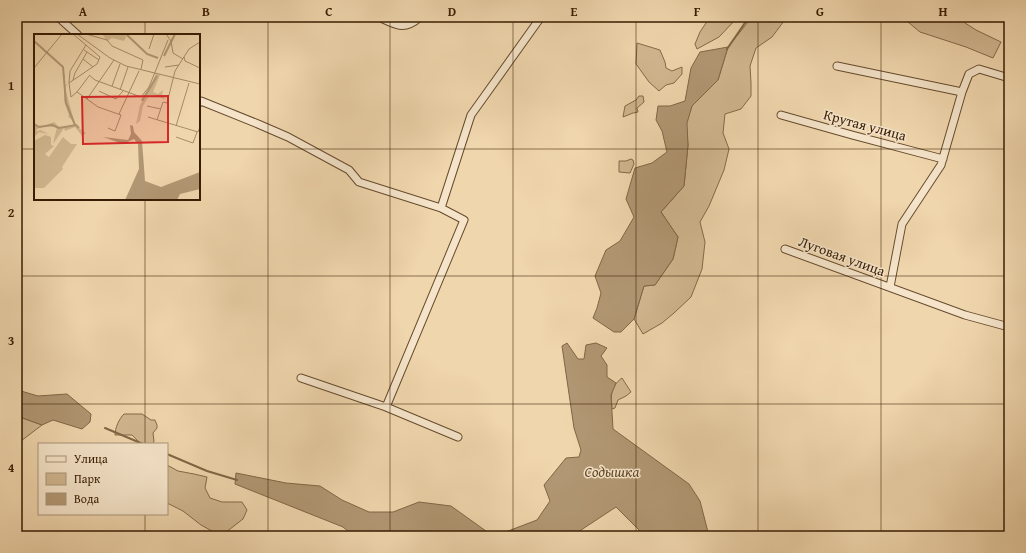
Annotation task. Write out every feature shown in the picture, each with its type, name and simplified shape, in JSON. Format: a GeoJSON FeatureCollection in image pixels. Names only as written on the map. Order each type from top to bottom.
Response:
{"type":"FeatureCollection","features":[{"type":"Feature","properties":{"kind":"street"},"geometry":{"type":"LineString","coordinates":[[58,17],[77,34]]}},
{"type":"Feature","properties":{"kind":"street"},"geometry":{"type":"LineString","coordinates":[[379,17],[399,26],[414,23],[420,17]]}},
{"type":"Feature","properties":{"kind":"street"},"geometry":{"type":"LineString","coordinates":[[441,208],[471,115],[542,17]]}},
{"type":"Feature","properties":{"kind":"street"},"geometry":{"type":"LineString","coordinates":[[837,66],[962,92]]}},
{"type":"Feature","properties":{"kind":"street","name":"Луговая улица"},"geometry":{"type":"LineString","coordinates":[[890,287],[902,224],[941,165],[962,92],[969,74],[979,69],[1009,78]]}},
{"type":"Feature","properties":{"kind":"street"},"geometry":{"type":"LineString","coordinates":[[200,102],[201,101],[237,115],[288,137],[349,170],[358,182],[441,208],[464,220],[386,407]]}},
{"type":"Feature","properties":{"kind":"street","name":"Крутая улица"},"geometry":{"type":"LineString","coordinates":[[781,115],[943,159]]}},
{"type":"Feature","properties":{"kind":"street","name":"Луговая улица"},"geometry":{"type":"LineString","coordinates":[[785,249],[965,314],[1009,327]]}},
{"type":"Feature","properties":{"kind":"street"},"geometry":{"type":"LineString","coordinates":[[301,378],[386,407],[458,437]]}},
{"type":"Feature","properties":{"kind":"green space"},"geometry":{"type":"Polygon","coordinates":[[[710,17],[738,17],[719,37],[697,49],[695,44],[700,32],[710,17]]]}},
{"type":"Feature","properties":{"kind":"green space"},"geometry":{"type":"Polygon","coordinates":[[[752,17],[787,17],[772,37],[756,48],[750,66],[751,96],[741,109],[725,114],[723,133],[729,149],[724,170],[709,206],[700,222],[705,242],[702,269],[691,297],[662,323],[643,334],[634,319],[644,286],[655,285],[673,259],[678,237],[661,212],[684,186],[688,145],[686,123],[692,106],[718,80],[728,47],[752,17]]]}},
{"type":"Feature","properties":{"kind":"green space"},"geometry":{"type":"Polygon","coordinates":[[[902,17],[963,17],[965,23],[1001,42],[993,58],[966,47],[920,32],[902,17]]]}},
{"type":"Feature","properties":{"kind":"green space"},"geometry":{"type":"Polygon","coordinates":[[[637,43],[660,50],[666,68],[672,71],[682,67],[682,74],[674,83],[666,85],[659,91],[649,82],[636,64],[637,43]]]}},
{"type":"Feature","properties":{"kind":"green space"},"geometry":{"type":"Polygon","coordinates":[[[639,96],[643,96],[644,102],[637,108],[638,112],[623,117],[625,106],[636,100],[639,96]]]}},
{"type":"Feature","properties":{"kind":"green space"},"geometry":{"type":"Polygon","coordinates":[[[633,160],[634,164],[630,173],[619,172],[619,161],[633,160]]]}},
{"type":"Feature","properties":{"kind":"green space"},"geometry":{"type":"Polygon","coordinates":[[[622,378],[631,392],[618,400],[615,408],[612,409],[611,400],[613,388],[622,378]]]}},
{"type":"Feature","properties":{"kind":"green space"},"geometry":{"type":"Polygon","coordinates":[[[124,414],[142,414],[151,420],[155,420],[157,428],[153,433],[153,443],[140,443],[132,435],[115,435],[120,418],[124,414]]]}},
{"type":"Feature","properties":{"kind":"green space"},"geometry":{"type":"Polygon","coordinates":[[[17,416],[42,425],[17,444],[17,416]]]}},
{"type":"Feature","properties":{"kind":"green space"},"geometry":{"type":"Polygon","coordinates":[[[168,466],[178,471],[207,477],[205,488],[210,498],[222,502],[242,502],[247,510],[243,519],[221,536],[201,525],[183,511],[168,504],[168,466]]]}},
{"type":"Feature","properties":{"kind":"water"},"geometry":{"type":"Polygon","coordinates":[[[728,47],[718,80],[692,106],[687,123],[688,145],[684,186],[661,212],[678,237],[673,259],[655,285],[644,286],[634,319],[621,332],[614,332],[593,318],[601,293],[595,276],[606,250],[620,241],[634,217],[626,199],[635,168],[652,163],[667,152],[662,131],[656,120],[658,106],[670,106],[685,101],[691,68],[700,52],[728,47]]]}},
{"type":"Feature","properties":{"kind":"water","name":"Содышка"},"geometry":{"type":"Polygon","coordinates":[[[567,343],[578,359],[584,359],[586,345],[596,343],[607,348],[601,356],[607,365],[607,377],[616,383],[611,395],[613,429],[689,484],[700,501],[709,536],[645,536],[616,507],[572,536],[495,536],[537,520],[550,501],[544,485],[566,458],[579,457],[581,450],[574,428],[562,346],[567,343]]]}},
{"type":"Feature","properties":{"kind":"water"},"geometry":{"type":"Polygon","coordinates":[[[17,385],[21,391],[38,396],[67,394],[91,414],[90,422],[82,429],[53,420],[42,425],[17,416],[17,385]]]}},
{"type":"Feature","properties":{"kind":"water"},"geometry":{"type":"Polygon","coordinates":[[[236,473],[286,483],[320,486],[342,500],[369,512],[393,512],[419,502],[451,506],[493,536],[438,536],[431,531],[415,536],[354,536],[343,527],[235,484],[236,473]]]}},
{"type":"Feature","properties":{"kind":"waterway"},"geometry":{"type":"LineString","coordinates":[[727,49],[749,17]]}},
{"type":"Feature","properties":{"kind":"waterway"},"geometry":{"type":"LineString","coordinates":[[105,428],[141,443]]}},
{"type":"Feature","properties":{"kind":"waterway"},"geometry":{"type":"LineString","coordinates":[[168,454],[207,471],[237,480]]}}]}
